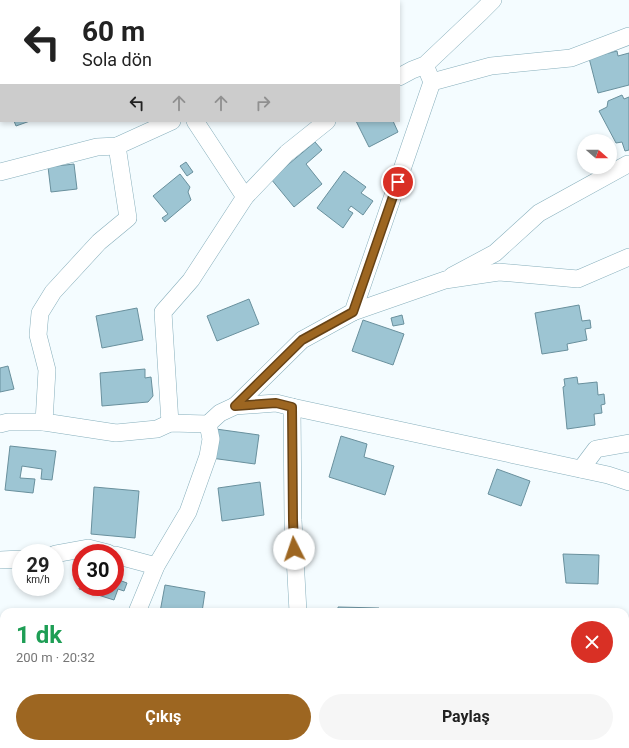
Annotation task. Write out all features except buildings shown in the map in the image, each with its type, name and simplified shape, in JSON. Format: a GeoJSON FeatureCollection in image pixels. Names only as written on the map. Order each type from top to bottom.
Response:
{"type":"FeatureCollection","features":[{"type":"Feature","properties":{"kind":"street"},"geometry":{"type":"LineString","coordinates":[[400,77],[425,65],[493,0]]}},
{"type":"Feature","properties":{"kind":"street"},"geometry":{"type":"LineString","coordinates":[[432,82],[491,66],[571,58],[629,36]]}},
{"type":"Feature","properties":{"kind":"street"},"geometry":{"type":"LineString","coordinates":[[353,312],[432,82],[425,65]]}},
{"type":"Feature","properties":{"kind":"street"},"geometry":{"type":"LineString","coordinates":[[0,172],[97,147],[117,146],[170,122]]}},
{"type":"Feature","properties":{"kind":"street"},"geometry":{"type":"LineString","coordinates":[[196,122],[245,197]]}},
{"type":"Feature","properties":{"kind":"street"},"geometry":{"type":"LineString","coordinates":[[170,423],[163,312],[191,280],[245,197],[287,153],[326,122]]}},
{"type":"Feature","properties":{"kind":"street"},"geometry":{"type":"LineString","coordinates":[[44,422],[47,370],[38,335],[40,313],[53,292],[99,242],[128,218],[117,146]]}},
{"type":"Feature","properties":{"kind":"street"},"geometry":{"type":"LineString","coordinates":[[445,280],[495,252],[539,213],[628,164]]}},
{"type":"Feature","properties":{"kind":"street"},"geometry":{"type":"LineString","coordinates":[[0,424],[8,422],[44,422],[116,433],[157,429],[170,423],[208,424],[220,413],[235,406],[302,340],[353,312],[445,280],[498,272],[578,279],[629,257]]}},
{"type":"Feature","properties":{"kind":"street"},"geometry":{"type":"LineString","coordinates":[[235,406],[276,403],[608,475],[629,482]]}},
{"type":"Feature","properties":{"kind":"street"},"geometry":{"type":"LineString","coordinates":[[292,407],[293,520],[298,608]]}},
{"type":"Feature","properties":{"kind":"street"},"geometry":{"type":"LineString","coordinates":[[139,608],[156,566],[188,512],[208,456],[211,440],[208,424]]}},
{"type":"Feature","properties":{"kind":"street"},"geometry":{"type":"LineString","coordinates":[[581,469],[596,449],[629,443]]}},
{"type":"Feature","properties":{"kind":"street"},"geometry":{"type":"LineString","coordinates":[[124,557],[156,566]]}},
{"type":"Feature","properties":{"kind":"street"},"geometry":{"type":"LineString","coordinates":[[0,560],[12,559]]}},
{"type":"Feature","properties":{"kind":"route"},"geometry":{"type":"LineString","coordinates":[[294,549],[292,407],[276,403],[235,406],[302,340],[353,312],[398,182]]}}]}
